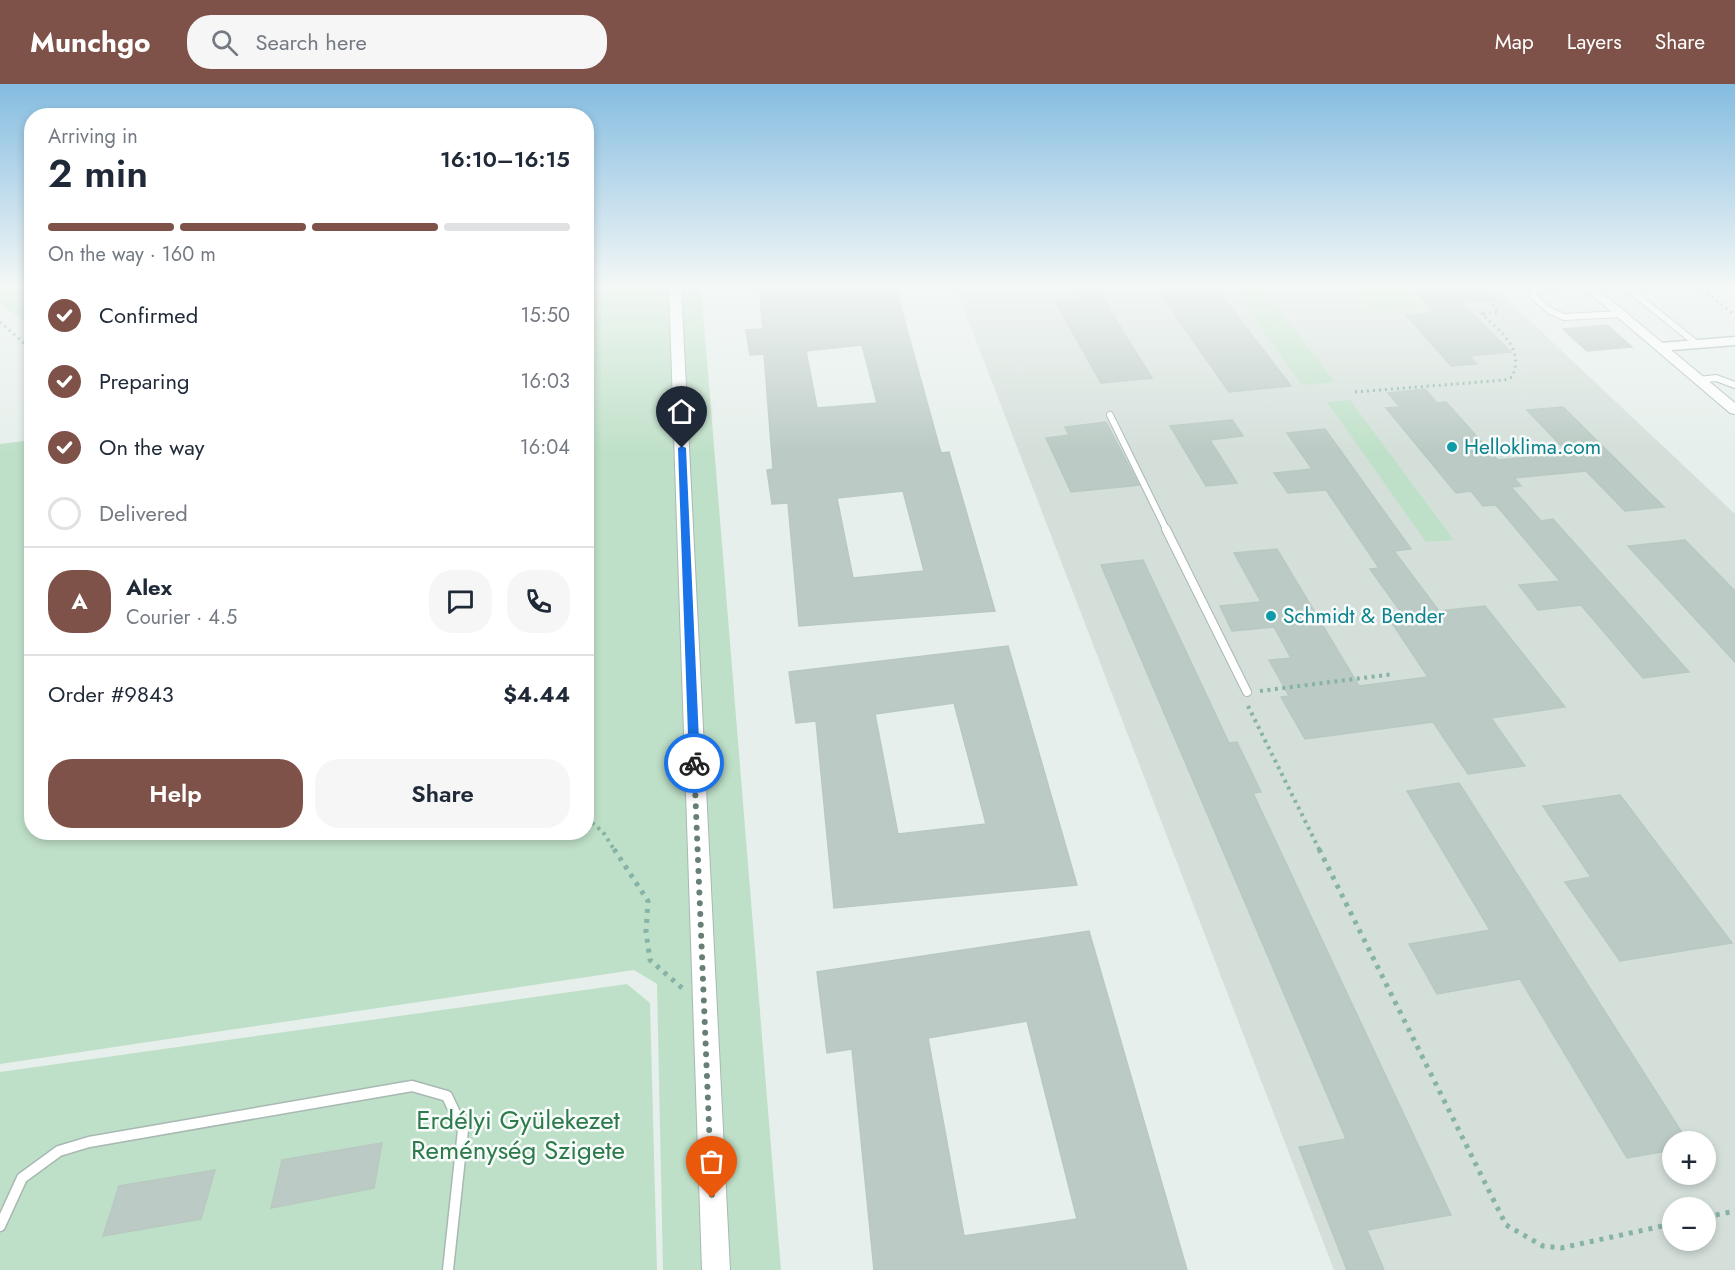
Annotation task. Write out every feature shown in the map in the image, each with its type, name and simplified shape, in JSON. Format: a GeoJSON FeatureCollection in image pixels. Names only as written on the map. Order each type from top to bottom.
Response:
{"type":"FeatureCollection","features":[{"type":"Feature","properties":{"kind":"street"},"geometry":{"type":"LineString","coordinates":[[677,341],[716,1270]]}},
{"type":"Feature","properties":{"kind":"street"},"geometry":{"type":"LineString","coordinates":[[1653,341],[1735,410]]}},
{"type":"Feature","properties":{"kind":"street"},"geometry":{"type":"LineString","coordinates":[[1660,347],[1731,341]]}},
{"type":"Feature","properties":{"kind":"lane"},"geometry":{"type":"LineString","coordinates":[[1694,341],[1697,344]]}},
{"type":"Feature","properties":{"kind":"lane"},"geometry":{"type":"LineString","coordinates":[[1699,380],[1716,378],[1735,385]]}},
{"type":"Feature","properties":{"kind":"lane"},"geometry":{"type":"LineString","coordinates":[[1110,415],[1247,692]]}},
{"type":"Feature","properties":{"kind":"lane"},"geometry":{"type":"LineString","coordinates":[[0,1226],[22,1178],[59,1151],[88,1142],[412,1086],[447,1096],[463,1130],[448,1270]]}},
{"type":"Feature","properties":{"kind":"path"},"geometry":{"type":"LineString","coordinates":[[1355,392],[1504,380],[1512,377],[1516,364],[1514,347],[1508,341]]}},
{"type":"Feature","properties":{"kind":"path"},"geometry":{"type":"LineString","coordinates":[[1394,674],[1247,692],[1243,696],[1506,1226],[1543,1246],[1561,1248],[1662,1226]]}},
{"type":"Feature","properties":{"kind":"path"},"geometry":{"type":"LineString","coordinates":[[594,825],[603,832],[648,901],[646,932],[650,960],[704,1007]]}},
{"type":"Feature","properties":{"kind":"path"},"geometry":{"type":"LineString","coordinates":[[1716,1215],[1735,1211]]}},
{"type":"Feature","properties":{"kind":"shaded area"},"geometry":{"type":"Polygon","coordinates":[[[976,341],[1552,341],[1735,514],[1735,1270],[1334,1270],[976,341]]]}},
{"type":"Feature","properties":{"kind":"green space"},"geometry":{"type":"Polygon","coordinates":[[[594,341],[705,341],[781,1270],[663,1270],[657,984],[634,970],[0,1064],[0,444],[24,441],[24,840],[594,840],[594,341]]]}},
{"type":"Feature","properties":{"kind":"green space"},"geometry":{"type":"Polygon","coordinates":[[[1270,341],[1304,341],[1335,382],[1302,385],[1270,341]]]}},
{"type":"Feature","properties":{"kind":"green space"},"geometry":{"type":"Polygon","coordinates":[[[1350,400],[1454,540],[1426,542],[1327,402],[1350,400]]]}},
{"type":"Feature","properties":{"kind":"green space","name":"Erdélyi Gyülekezet Reménység Szigete"},"geometry":{"type":"Polygon","coordinates":[[[627,984],[650,1003],[657,1270],[0,1270],[0,1072],[627,984]]]}},
{"type":"Feature","properties":{"kind":"building"},"geometry":{"type":"Polygon","coordinates":[[[748,341],[910,341],[941,453],[949,452],[995,611],[799,626],[788,503],[772,504],[767,470],[773,469],[764,354],[750,355],[748,341]],[[862,345],[806,351],[817,408],[877,403],[862,345]],[[903,491],[837,498],[853,578],[924,571],[903,491]]]}},
{"type":"Feature","properties":{"kind":"building"},"geometry":{"type":"Polygon","coordinates":[[[1078,341],[1129,341],[1152,378],[1101,383],[1078,341]]]}},
{"type":"Feature","properties":{"kind":"building"},"geometry":{"type":"Polygon","coordinates":[[[1194,341],[1257,341],[1291,386],[1229,392],[1194,341]]]}},
{"type":"Feature","properties":{"kind":"building"},"geometry":{"type":"Polygon","coordinates":[[[1429,341],[1500,341],[1511,352],[1469,356],[1477,364],[1451,366],[1429,341]]]}},
{"type":"Feature","properties":{"kind":"building"},"geometry":{"type":"Polygon","coordinates":[[[1576,341],[1626,341],[1632,347],[1587,351],[1576,341]]]}},
{"type":"Feature","properties":{"kind":"building"},"geometry":{"type":"Polygon","coordinates":[[[1425,389],[1437,403],[1446,402],[1498,460],[1568,453],[1527,410],[1563,407],[1664,507],[1625,511],[1586,471],[1514,478],[1521,486],[1511,487],[1541,521],[1553,519],[1689,672],[1643,678],[1581,605],[1538,610],[1519,585],[1560,581],[1496,505],[1483,506],[1471,491],[1456,493],[1386,408],[1400,407],[1388,393],[1425,389]]]}},
{"type":"Feature","properties":{"kind":"building"},"geometry":{"type":"Polygon","coordinates":[[[1232,420],[1243,436],[1210,440],[1237,483],[1206,486],[1170,426],[1232,420]]]}},
{"type":"Feature","properties":{"kind":"building"},"geometry":{"type":"Polygon","coordinates":[[[1106,422],[1139,485],[1071,492],[1046,438],[1069,435],[1065,427],[1106,422]]]}},
{"type":"Feature","properties":{"kind":"building"},"geometry":{"type":"Polygon","coordinates":[[[1325,429],[1411,549],[1394,551],[1439,611],[1485,606],[1565,707],[1491,718],[1525,766],[1468,774],[1433,722],[1305,739],[1281,697],[1289,696],[1269,660],[1291,658],[1274,627],[1232,631],[1220,606],[1261,602],[1234,553],[1277,549],[1359,686],[1428,677],[1388,617],[1403,615],[1370,569],[1379,568],[1326,490],[1288,493],[1274,473],[1312,469],[1287,433],[1325,429]]]}},
{"type":"Feature","properties":{"kind":"building"},"geometry":{"type":"Polygon","coordinates":[[[1685,540],[1735,591],[1735,662],[1628,546],[1685,540]]]}},
{"type":"Feature","properties":{"kind":"building"},"geometry":{"type":"Polygon","coordinates":[[[1143,560],[1229,743],[1237,742],[1261,792],[1253,793],[1451,1215],[1367,1230],[1384,1270],[1347,1270],[1299,1147],[1346,1139],[1101,565],[1143,560]]]}},
{"type":"Feature","properties":{"kind":"building"},"geometry":{"type":"Polygon","coordinates":[[[1008,646],[1077,885],[834,908],[816,721],[796,723],[789,672],[1008,646]],[[954,703],[875,714],[898,834],[986,824],[954,703]]]}},
{"type":"Feature","properties":{"kind":"building"},"geometry":{"type":"Polygon","coordinates":[[[1459,783],[1681,1131],[1662,1131],[1662,1152],[1627,1158],[1520,979],[1437,994],[1409,944],[1490,930],[1407,791],[1459,783]]]}},
{"type":"Feature","properties":{"kind":"building"},"geometry":{"type":"Polygon","coordinates":[[[1620,795],[1732,943],[1620,961],[1565,882],[1591,877],[1543,806],[1620,795]]]}},
{"type":"Feature","properties":{"kind":"building"},"geometry":{"type":"Polygon","coordinates":[[[1089,931],[1187,1270],[874,1270],[852,1049],[827,1053],[817,972],[1089,931]],[[1027,1021],[928,1038],[964,1236],[1077,1219],[1027,1021]]]}},
{"type":"Feature","properties":{"kind":"building"},"geometry":{"type":"Polygon","coordinates":[[[382,1143],[374,1188],[271,1208],[282,1160],[382,1143]]]}},
{"type":"Feature","properties":{"kind":"building"},"geometry":{"type":"Polygon","coordinates":[[[215,1170],[201,1219],[103,1236],[119,1186],[215,1170]]]}},
{"type":"Feature","properties":{"kind":"way so far"},"geometry":{"type":"LineString","coordinates":[[694,763],[712,1198]]}},
{"type":"Feature","properties":{"kind":"place","name":"Helloklima.com"},"geometry":{"type":"Point","coordinates":[1452,447]}},
{"type":"Feature","properties":{"kind":"place","name":"Schmidt & Bender"},"geometry":{"type":"Point","coordinates":[1271,616]}},
{"type":"Feature","properties":{"kind":"route"},"geometry":{"type":"LineString","coordinates":[[682,448],[694,763]]}}]}
